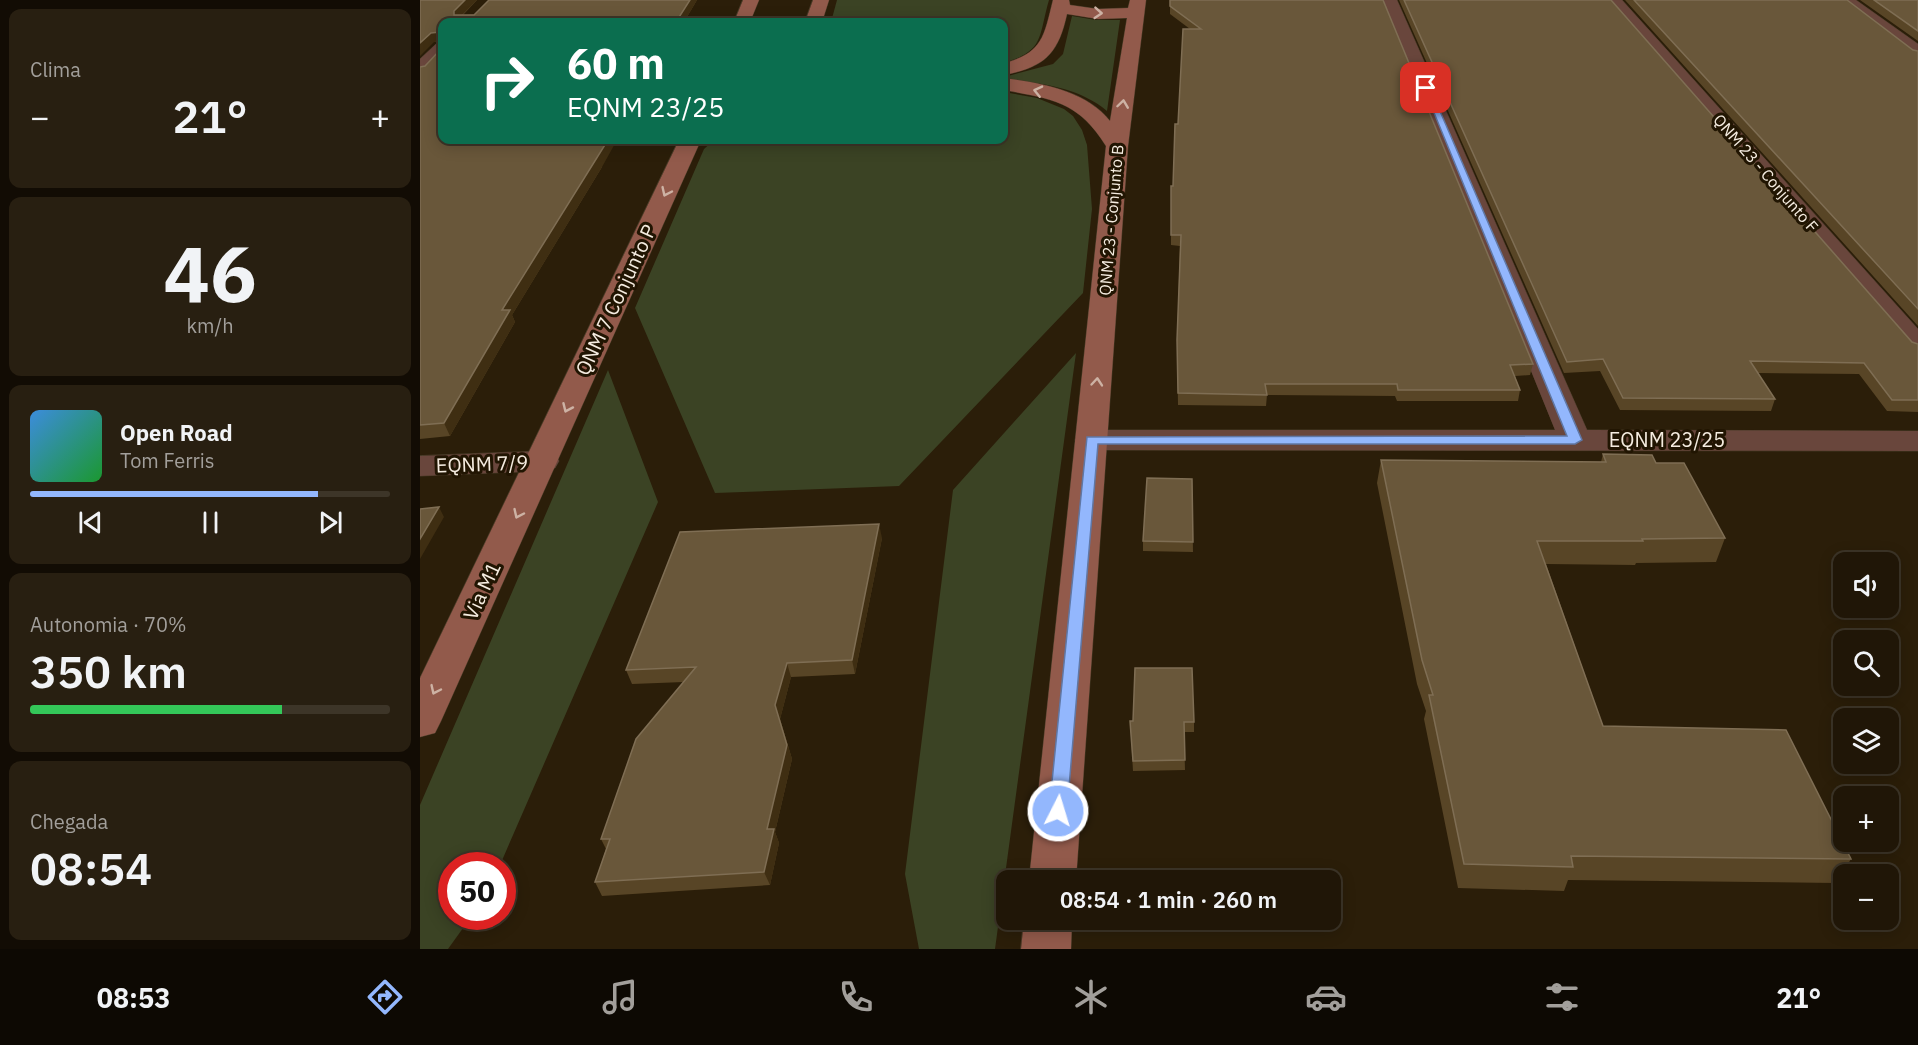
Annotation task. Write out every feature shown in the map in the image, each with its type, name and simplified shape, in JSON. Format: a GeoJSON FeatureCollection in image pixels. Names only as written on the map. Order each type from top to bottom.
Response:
{"type":"FeatureCollection","features":[{"type":"Feature","properties":{"kind":"main road"},"geometry":{"type":"LineString","coordinates":[[744,18],[751,0]]}},
{"type":"Feature","properties":{"kind":"main road"},"geometry":{"type":"LineString","coordinates":[[815,18],[821,0]]}},
{"type":"Feature","properties":{"kind":"main road"},"geometry":{"type":"LineString","coordinates":[[1008,68],[1029,63],[1050,45],[1060,3],[1100,14],[1118,14],[1138,5]]}},
{"type":"Feature","properties":{"kind":"main road","name":"QNM 23 - Conjunto B"},"geometry":{"type":"LineString","coordinates":[[1053,870],[1117,146],[1138,5]]}},
{"type":"Feature","properties":{"kind":"main road"},"geometry":{"type":"LineString","coordinates":[[1008,85],[1061,96],[1082,106],[1098,118],[1117,146]]}},
{"type":"Feature","properties":{"kind":"main road","name":"QNM 7 Conjunto P"},"geometry":{"type":"LineString","coordinates":[[543,461],[688,144]]}},
{"type":"Feature","properties":{"kind":"main road","name":"Via M1"},"geometry":{"type":"LineString","coordinates":[[420,721],[543,461]]}},
{"type":"Feature","properties":{"kind":"main road"},"geometry":{"type":"LineString","coordinates":[[1046,949],[1047,930]]}},
{"type":"Feature","properties":{"kind":"street"},"geometry":{"type":"LineString","coordinates":[[1389,0],[1575,440]]}},
{"type":"Feature","properties":{"kind":"street","name":"QNM 23 - Conjunto F"},"geometry":{"type":"LineString","coordinates":[[1613,0],[1918,346]]}},
{"type":"Feature","properties":{"kind":"street"},"geometry":{"type":"LineString","coordinates":[[1845,0],[1918,53]]}},
{"type":"Feature","properties":{"kind":"street"},"geometry":{"type":"LineString","coordinates":[[420,70],[438,52]]}},
{"type":"Feature","properties":{"kind":"street","name":"EQNM 23/25"},"geometry":{"type":"LineString","coordinates":[[1091,440],[1918,441]]}},
{"type":"Feature","properties":{"kind":"street","name":"EQNM 7/9"},"geometry":{"type":"LineString","coordinates":[[420,466],[543,461]]}},
{"type":"Feature","properties":{"kind":"green space"},"geometry":{"type":"Polygon","coordinates":[[[837,0],[1049,0],[1038,41],[1027,53],[1008,61],[1008,18],[832,18],[837,0]]]}},
{"type":"Feature","properties":{"kind":"green space"},"geometry":{"type":"Polygon","coordinates":[[[1072,16],[1096,20],[1120,20],[1107,111],[1084,96],[1071,91],[1008,80],[1008,76],[1053,64],[1063,54],[1072,16]]]}},
{"type":"Feature","properties":{"kind":"green space"},"geometry":{"type":"Polygon","coordinates":[[[1008,93],[1037,98],[1064,109],[1073,116],[1082,130],[1087,145],[1092,209],[1083,293],[899,486],[715,493],[635,308],[704,149],[710,144],[1008,144],[1008,93]]]}},
{"type":"Feature","properties":{"kind":"green space"},"geometry":{"type":"Polygon","coordinates":[[[1076,353],[1006,870],[996,870],[998,930],[995,949],[919,949],[905,874],[953,490],[1076,353]]]}},
{"type":"Feature","properties":{"kind":"green space"},"geometry":{"type":"Polygon","coordinates":[[[608,370],[658,502],[506,852],[438,852],[438,930],[462,930],[448,949],[420,949],[420,805],[608,370]]]}},
{"type":"Feature","properties":{"kind":"building"},"geometry":{"type":"Polygon","coordinates":[[[420,0],[465,0],[454,11],[454,15],[474,15],[489,0],[690,0],[679,18],[438,18],[438,32],[431,33],[420,43],[420,0]]]}},
{"type":"Feature","properties":{"kind":"building"},"geometry":{"type":"Polygon","coordinates":[[[1170,0],[1383,0],[1533,364],[1510,365],[1520,390],[1398,390],[1397,384],[1265,384],[1267,395],[1178,393],[1177,340],[1181,235],[1171,235],[1171,186],[1173,186],[1175,124],[1178,124],[1183,29],[1201,29],[1170,6],[1170,0]]]}},
{"type":"Feature","properties":{"kind":"building"},"geometry":{"type":"Polygon","coordinates":[[[1404,0],[1611,0],[1912,342],[1918,344],[1918,400],[1892,400],[1864,363],[1750,361],[1775,399],[1623,398],[1603,359],[1567,362],[1404,0]]]}},
{"type":"Feature","properties":{"kind":"building"},"geometry":{"type":"Polygon","coordinates":[[[1634,0],[1847,0],[1913,50],[1918,51],[1918,309],[1634,0]]]}},
{"type":"Feature","properties":{"kind":"building"},"geometry":{"type":"Polygon","coordinates":[[[1874,0],[1918,0],[1918,31],[1874,0]]]}},
{"type":"Feature","properties":{"kind":"building"},"geometry":{"type":"Polygon","coordinates":[[[438,52],[438,144],[606,144],[502,310],[510,310],[444,423],[420,425],[420,67],[425,66],[438,52]]]}},
{"type":"Feature","properties":{"kind":"building"},"geometry":{"type":"Polygon","coordinates":[[[1603,454],[1652,455],[1656,463],[1684,463],[1725,538],[1537,541],[1603,726],[1786,730],[1833,823],[1833,852],[1847,852],[1851,859],[1571,856],[1573,867],[1464,864],[1429,695],[1433,695],[1422,660],[1381,460],[1606,462],[1603,454]]]}},
{"type":"Feature","properties":{"kind":"building"},"geometry":{"type":"Polygon","coordinates":[[[1147,478],[1192,479],[1193,542],[1143,541],[1147,478]]]}},
{"type":"Feature","properties":{"kind":"building"},"geometry":{"type":"Polygon","coordinates":[[[439,507],[420,539],[420,509],[439,507]]]}},
{"type":"Feature","properties":{"kind":"building"},"geometry":{"type":"Polygon","coordinates":[[[879,524],[852,660],[787,663],[775,705],[787,745],[767,829],[774,829],[764,872],[595,882],[610,839],[601,839],[636,739],[696,667],[626,670],[680,532],[879,524]]]}},
{"type":"Feature","properties":{"kind":"building"},"geometry":{"type":"Polygon","coordinates":[[[1135,668],[1192,668],[1194,722],[1184,722],[1185,760],[1133,761],[1130,721],[1133,721],[1135,668]]]}},
{"type":"Feature","properties":{"kind":"route"},"geometry":{"type":"LineString","coordinates":[[1058,811],[1091,440],[1575,440],[1426,88]]}}]}
